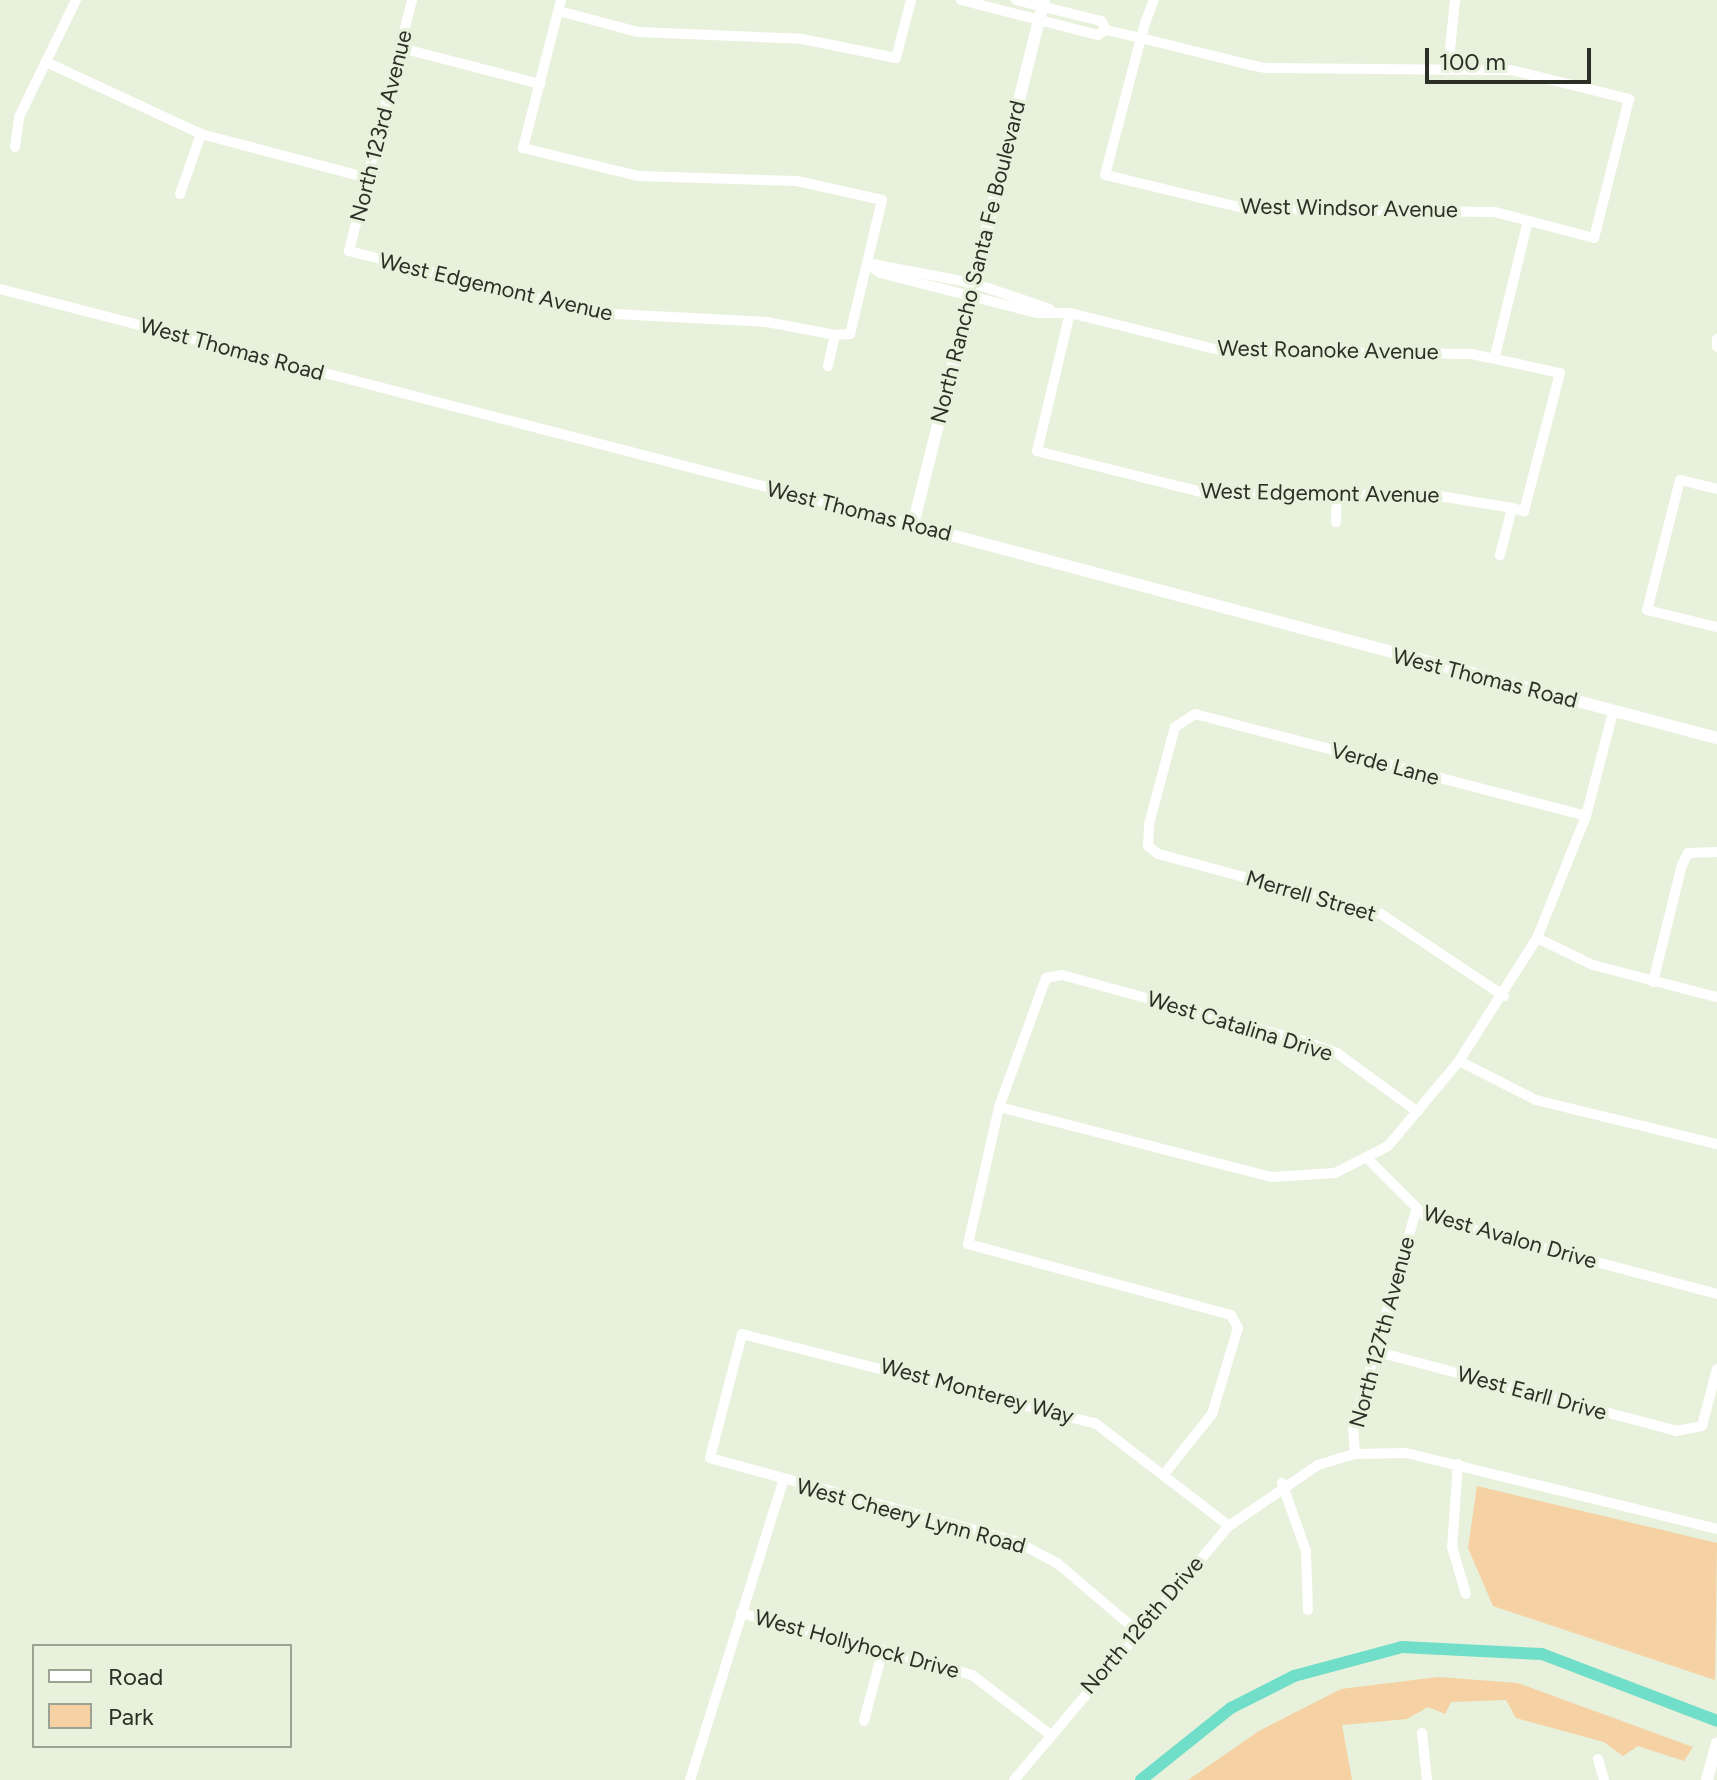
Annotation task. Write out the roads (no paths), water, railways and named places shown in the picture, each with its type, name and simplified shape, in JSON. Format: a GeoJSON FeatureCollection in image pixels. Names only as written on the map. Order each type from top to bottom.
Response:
{"type":"FeatureCollection","features":[{"type":"Feature","properties":{"kind":"street"},"geometry":{"type":"LineString","coordinates":[[15,147],[19,117],[76,0]]}},
{"type":"Feature","properties":{"kind":"street","name":"North 123rd Avenue"},"geometry":{"type":"LineString","coordinates":[[349,251],[412,0]]}},
{"type":"Feature","properties":{"kind":"street"},"geometry":{"type":"LineString","coordinates":[[828,366],[835,335],[850,334],[882,200],[797,181],[638,176],[523,148],[560,5],[638,32],[802,39],[896,58],[911,0]]}},
{"type":"Feature","properties":{"kind":"street"},"geometry":{"type":"LineString","coordinates":[[961,0],[1041,9]]}},
{"type":"Feature","properties":{"kind":"street"},"geometry":{"type":"LineString","coordinates":[[1016,0],[1098,35],[1106,30],[1265,68],[1448,69],[1455,0]]}},
{"type":"Feature","properties":{"kind":"street"},"geometry":{"type":"LineString","coordinates":[[1141,38],[1154,0]]}},
{"type":"Feature","properties":{"kind":"street","name":"North Rancho Santa Fe Boulevard"},"geometry":{"type":"LineString","coordinates":[[913,525],[1041,9]]}},
{"type":"Feature","properties":{"kind":"street","name":"West Windsor Avenue"},"geometry":{"type":"LineString","coordinates":[[1141,38],[1105,175],[1247,209],[1463,210],[1528,221],[1594,238],[1629,99],[1511,70],[1448,69]]}},
{"type":"Feature","properties":{"kind":"street"},"geometry":{"type":"LineString","coordinates":[[401,48],[540,84]]}},
{"type":"Feature","properties":{"kind":"street"},"geometry":{"type":"LineString","coordinates":[[46,62],[201,134],[367,178]]}},
{"type":"Feature","properties":{"kind":"street"},"geometry":{"type":"LineString","coordinates":[[180,194],[201,134]]}},
{"type":"Feature","properties":{"kind":"street"},"geometry":{"type":"LineString","coordinates":[[1495,356],[1528,221]]}},
{"type":"Feature","properties":{"kind":"street","name":"West Edgemont Avenue"},"geometry":{"type":"LineString","coordinates":[[349,251],[595,313],[767,322],[835,335]]}},
{"type":"Feature","properties":{"kind":"street","name":"West Roanoke Avenue"},"geometry":{"type":"LineString","coordinates":[[867,263],[880,273],[971,289],[1037,313],[1050,309],[1070,313],[1222,351],[1495,356],[1560,373],[1524,511],[1512,508]]}},
{"type":"Feature","properties":{"kind":"street","name":"West Thomas Road"},"geometry":{"type":"LineString","coordinates":[[0,289],[913,525],[1717,738]]}},
{"type":"Feature","properties":{"kind":"street","name":"West Edgemont Avenue"},"geometry":{"type":"LineString","coordinates":[[1070,313],[1037,451],[1206,493],[1464,497],[1512,508]]}},
{"type":"Feature","properties":{"kind":"street"},"geometry":{"type":"LineString","coordinates":[[1717,489],[1680,480],[1647,610],[1717,627]]}},
{"type":"Feature","properties":{"kind":"street"},"geometry":{"type":"LineString","coordinates":[[1336,522],[1337,494]]}},
{"type":"Feature","properties":{"kind":"street"},"geometry":{"type":"LineString","coordinates":[[1500,555],[1512,508]]}},
{"type":"Feature","properties":{"kind":"street"},"geometry":{"type":"LineString","coordinates":[[1165,1473],[1212,1414],[1238,1328],[1231,1315],[968,1244],[999,1107],[1272,1177],[1335,1173],[1367,1158],[1418,1112],[1459,1061],[1504,996],[1537,938],[1586,816],[1613,712]]}},
{"type":"Feature","properties":{"kind":"street","name":"Verde Lane"},"geometry":{"type":"LineString","coordinates":[[1148,846],[1167,755],[1183,718],[1195,714],[1586,816]]}},
{"type":"Feature","properties":{"kind":"street","name":"Merrell Street"},"geometry":{"type":"LineString","coordinates":[[1148,846],[1381,914],[1504,996]]}},
{"type":"Feature","properties":{"kind":"street"},"geometry":{"type":"LineString","coordinates":[[1653,982],[1688,853],[1717,852]]}},
{"type":"Feature","properties":{"kind":"street"},"geometry":{"type":"LineString","coordinates":[[1537,938],[1593,965],[1717,997]]}},
{"type":"Feature","properties":{"kind":"street","name":"West Catalina Drive"},"geometry":{"type":"LineString","coordinates":[[999,1107],[1046,978],[1062,975],[1304,1041],[1337,1053],[1418,1112]]}},
{"type":"Feature","properties":{"kind":"street"},"geometry":{"type":"LineString","coordinates":[[1459,1061],[1536,1100],[1717,1144]]}},
{"type":"Feature","properties":{"kind":"street","name":"West Avalon Drive"},"geometry":{"type":"LineString","coordinates":[[1367,1158],[1416,1211],[1717,1294]]}},
{"type":"Feature","properties":{"kind":"street","name":"North 127th Avenue"},"geometry":{"type":"LineString","coordinates":[[1355,1454],[1353,1428],[1416,1211]]}},
{"type":"Feature","properties":{"kind":"street","name":"West Monterey Way"},"geometry":{"type":"LineString","coordinates":[[710,1458],[742,1334],[1063,1411],[1124,1439],[1229,1526]]}},
{"type":"Feature","properties":{"kind":"street","name":"West Earll Drive"},"geometry":{"type":"LineString","coordinates":[[1374,1351],[1690,1430],[1702,1426],[1717,1369]]}},
{"type":"Feature","properties":{"kind":"street"},"geometry":{"type":"LineString","coordinates":[[1308,1610],[1306,1551],[1282,1483],[1355,1454],[1458,1464],[1717,1529]]}},
{"type":"Feature","properties":{"kind":"street","name":"West Cheery Lynn Road"},"geometry":{"type":"LineString","coordinates":[[710,1458],[783,1481],[1015,1541],[1057,1563],[1137,1631]]}},
{"type":"Feature","properties":{"kind":"street"},"geometry":{"type":"LineString","coordinates":[[1458,1464],[1452,1547],[1466,1594]]}},
{"type":"Feature","properties":{"kind":"street"},"geometry":{"type":"LineString","coordinates":[[690,1780],[783,1481]]}},
{"type":"Feature","properties":{"kind":"street","name":"North 126th Drive"},"geometry":{"type":"LineString","coordinates":[[1014,1780],[1048,1733],[1229,1526],[1282,1483]]}},
{"type":"Feature","properties":{"kind":"street","name":"West Hollyhock Drive"},"geometry":{"type":"LineString","coordinates":[[741,1613],[972,1675],[1048,1733]]}},
{"type":"Feature","properties":{"kind":"street"},"geometry":{"type":"LineString","coordinates":[[864,1721],[883,1649]]}},
{"type":"Feature","properties":{"kind":"street"},"geometry":{"type":"LineString","coordinates":[[1422,1733],[1427,1780]]}},
{"type":"Feature","properties":{"kind":"street"},"geometry":{"type":"LineString","coordinates":[[1707,1780],[1717,1743]]}},
{"type":"Feature","properties":{"kind":"street"},"geometry":{"type":"LineString","coordinates":[[1598,1759],[1604,1780]]}},
{"type":"Feature","properties":{"kind":"waterway"},"geometry":{"type":"LineString","coordinates":[[1141,1780],[1231,1708],[1294,1676],[1402,1647],[1542,1654],[1717,1721]]}}]}
